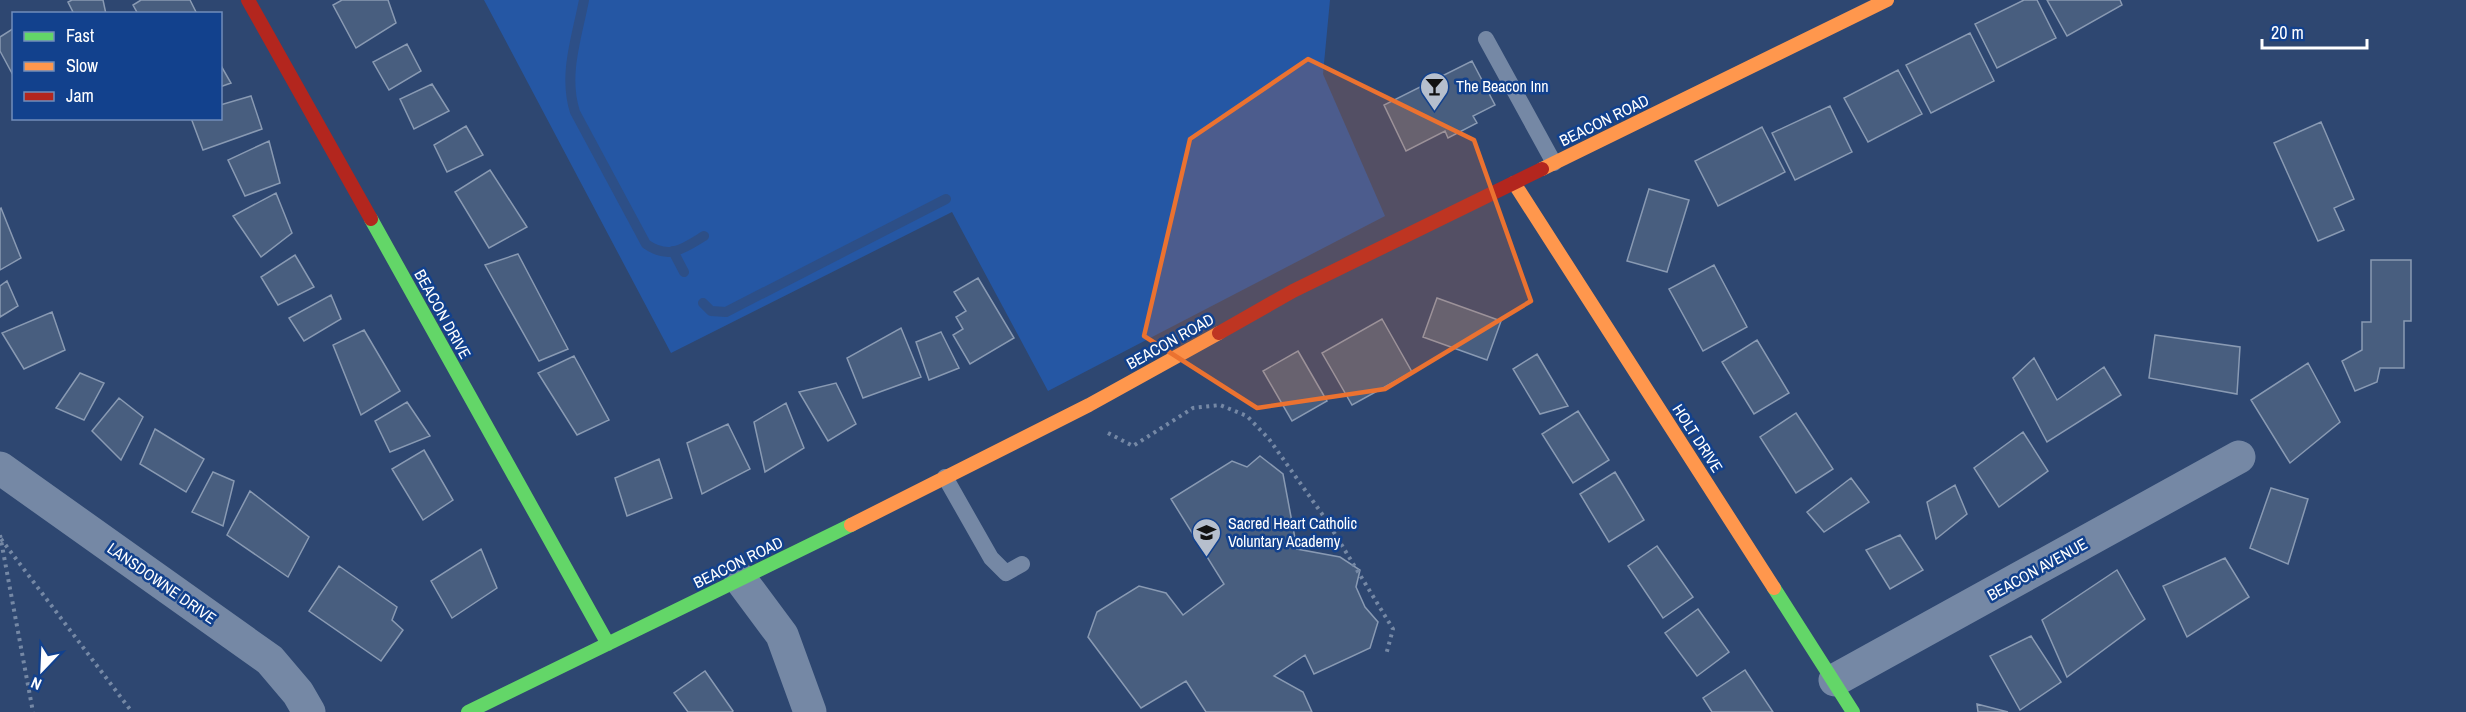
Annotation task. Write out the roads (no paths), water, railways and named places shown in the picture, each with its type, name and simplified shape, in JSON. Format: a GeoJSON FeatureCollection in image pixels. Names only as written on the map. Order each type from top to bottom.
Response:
{"type":"FeatureCollection","features":[{"type":"Feature","properties":{"kind":"street","name":"BEACON DRIVE"},"geometry":{"type":"LineString","coordinates":[[249,0],[608,644]]}},
{"type":"Feature","properties":{"kind":"street","name":"BEACON ROAD"},"geometry":{"type":"LineString","coordinates":[[468,712],[741,580],[1089,405],[1293,291],[1887,0]]}},
{"type":"Feature","properties":{"kind":"street","name":"HOLT DRIVE"},"geometry":{"type":"LineString","coordinates":[[1514,183],[1835,680],[1853,712]]}},
{"type":"Feature","properties":{"kind":"street","name":"BEACON AVENUE"},"geometry":{"type":"LineString","coordinates":[[1835,680],[2239,457]]}},
{"type":"Feature","properties":{"kind":"street","name":"LANSDOWNE DRIVE"},"geometry":{"type":"LineString","coordinates":[[0,468],[270,660],[298,693],[309,712]]}},
{"type":"Feature","properties":{"kind":"street"},"geometry":{"type":"LineString","coordinates":[[741,580],[782,635],[810,712]]}},
{"type":"Feature","properties":{"kind":"lane"},"geometry":{"type":"LineString","coordinates":[[1842,0],[1854,16]]}},
{"type":"Feature","properties":{"kind":"lane"},"geometry":{"type":"LineString","coordinates":[[1486,39],[1554,163]]}},
{"type":"Feature","properties":{"kind":"lane"},"geometry":{"type":"LineString","coordinates":[[945,477],[991,558],[1006,573],[1022,564]]}},
{"type":"Feature","properties":{"kind":"waterway"},"geometry":{"type":"LineString","coordinates":[[584,0],[571,70],[570,84],[575,112],[646,244],[654,249],[669,252],[676,251],[704,236]]}},
{"type":"Feature","properties":{"kind":"waterway"},"geometry":{"type":"LineString","coordinates":[[703,303],[711,311],[726,312],[946,199]]}},
{"type":"Feature","properties":{"kind":"waterway"},"geometry":{"type":"LineString","coordinates":[[673,251],[684,272]]}},
{"type":"Feature","properties":{"kind":"place","name":"The Beacon Inn"},"geometry":{"type":"Point","coordinates":[1435,112]}},
{"type":"Feature","properties":{"kind":"place","name":"Sacred Heart Catholic Voluntary Academy"},"geometry":{"type":"Point","coordinates":[1207,558]}}]}
